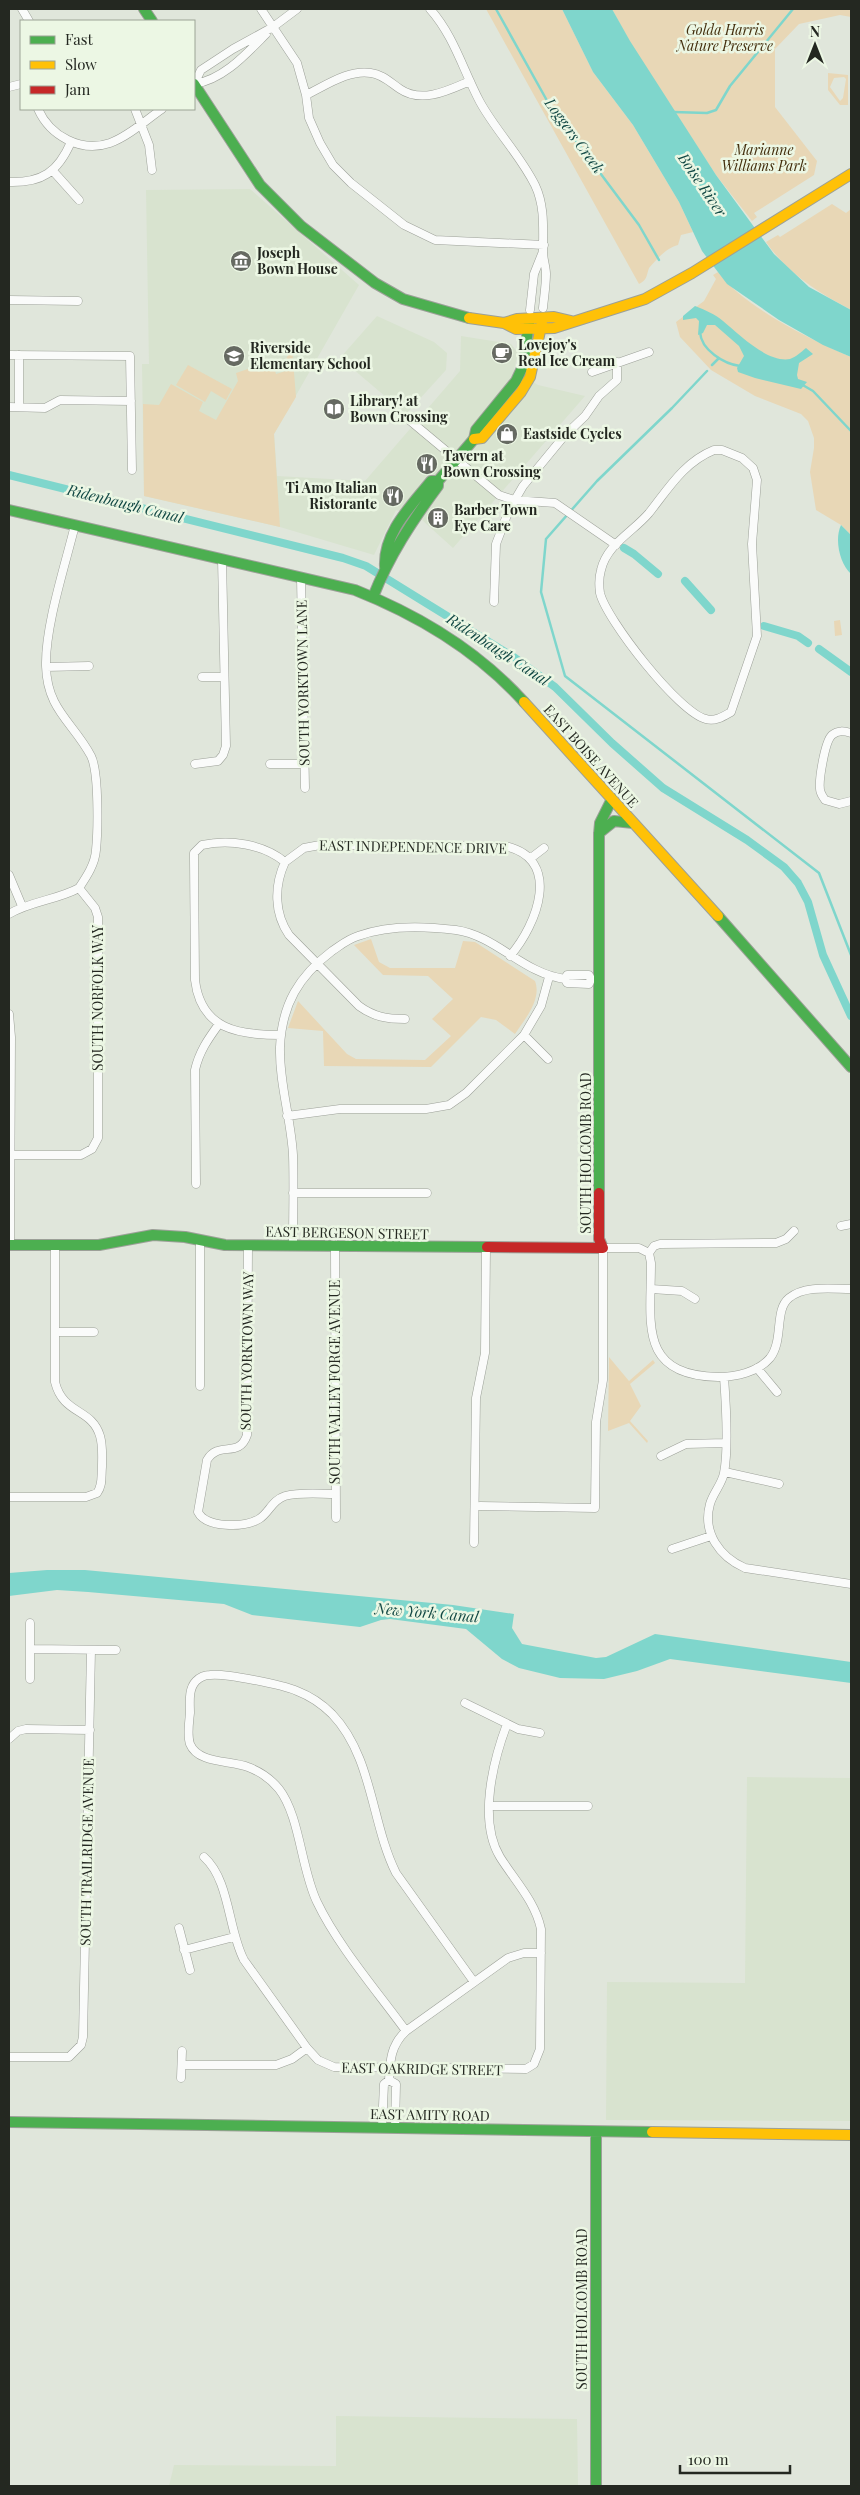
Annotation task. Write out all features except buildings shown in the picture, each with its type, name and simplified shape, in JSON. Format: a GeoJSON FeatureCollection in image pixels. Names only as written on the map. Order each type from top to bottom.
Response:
{"type":"FeatureCollection","features":[{"type":"Feature","properties":{"kind":"street"},"geometry":{"type":"LineString","coordinates":[[22,9],[28,20]]}},
{"type":"Feature","properties":{"kind":"street"},"geometry":{"type":"LineString","coordinates":[[144,9],[151,20]]}},
{"type":"Feature","properties":{"kind":"street"},"geometry":{"type":"LineString","coordinates":[[261,9],[297,63],[306,95],[309,118],[320,143],[333,165],[351,183],[404,225],[435,240],[543,248]]}},
{"type":"Feature","properties":{"kind":"street"},"geometry":{"type":"LineString","coordinates":[[195,84],[209,82],[242,57],[273,27],[297,9]]}},
{"type":"Feature","properties":{"kind":"street"},"geometry":{"type":"LineString","coordinates":[[430,9],[442,22],[454,42],[470,81],[491,120],[536,186],[542,205],[546,274],[542,318],[530,377],[521,392],[482,438],[474,439]]}},
{"type":"Feature","properties":{"kind":"street"},"geometry":{"type":"LineString","coordinates":[[195,82],[201,70],[233,49],[273,27]]}},
{"type":"Feature","properties":{"kind":"street"},"geometry":{"type":"LineString","coordinates":[[306,95],[357,73],[370,72],[381,76],[405,93],[420,96],[440,93],[470,81]]}},
{"type":"Feature","properties":{"kind":"street"},"geometry":{"type":"LineString","coordinates":[[195,86],[260,185],[287,213],[337,256],[375,283],[403,298],[460,317],[504,323],[517,319],[542,318],[554,328],[571,321],[602,314],[638,302],[692,273],[851,174]]}},
{"type":"Feature","properties":{"kind":"street"},"geometry":{"type":"LineString","coordinates":[[38,110],[42,119],[52,130],[71,142],[99,146],[123,136],[161,110]]}},
{"type":"Feature","properties":{"kind":"street"},"geometry":{"type":"LineString","coordinates":[[135,110],[151,150],[152,170]]}},
{"type":"Feature","properties":{"kind":"street"},"geometry":{"type":"LineString","coordinates":[[9,182],[23,182],[53,171],[71,142]]}},
{"type":"Feature","properties":{"kind":"street"},"geometry":{"type":"LineString","coordinates":[[53,171],[79,200]]}},
{"type":"Feature","properties":{"kind":"street"},"geometry":{"type":"LineString","coordinates":[[374,597],[385,567],[391,561],[406,529],[438,486],[438,480],[474,439],[476,430],[516,381],[523,366],[534,274],[543,248]]}},
{"type":"Feature","properties":{"kind":"street"},"geometry":{"type":"LineString","coordinates":[[9,300],[78,301]]}},
{"type":"Feature","properties":{"kind":"street"},"geometry":{"type":"LineString","coordinates":[[592,372],[649,352]]}},
{"type":"Feature","properties":{"kind":"street"},"geometry":{"type":"LineString","coordinates":[[9,355],[130,356],[132,470]]}},
{"type":"Feature","properties":{"kind":"street"},"geometry":{"type":"LineString","coordinates":[[19,355],[19,407]]}},
{"type":"Feature","properties":{"kind":"street"},"geometry":{"type":"LineString","coordinates":[[494,602],[496,544],[501,527],[514,500],[523,486],[565,435],[585,416],[599,396],[617,380],[617,362]]}},
{"type":"Feature","properties":{"kind":"street"},"geometry":{"type":"LineString","coordinates":[[9,407],[45,408],[60,400],[130,401]]}},
{"type":"Feature","properties":{"kind":"street"},"geometry":{"type":"LineString","coordinates":[[408,419],[499,495],[514,500],[547,501],[562,506],[616,544]]}},
{"type":"Feature","properties":{"kind":"street"},"geometry":{"type":"LineString","coordinates":[[714,450],[722,450],[742,458],[753,468],[757,480],[752,544],[757,636],[731,712],[720,718],[707,720],[695,714],[666,690],[607,609],[600,593],[599,581],[605,558],[616,544],[648,514],[667,487],[696,458],[714,450]]}},
{"type":"Feature","properties":{"kind":"street","name":"EAST BOISE AVENUE"},"geometry":{"type":"LineString","coordinates":[[9,510],[354,590],[388,603],[456,645],[501,678],[612,799],[851,1068]]}},
{"type":"Feature","properties":{"kind":"street"},"geometry":{"type":"LineString","coordinates":[[9,914],[22,906],[66,894],[79,888],[90,870],[96,851],[96,780],[92,757],[65,722],[51,698],[46,667],[48,638],[74,525]]}},
{"type":"Feature","properties":{"kind":"street"},"geometry":{"type":"LineString","coordinates":[[195,764],[218,761],[223,755],[226,746],[222,559]]}},
{"type":"Feature","properties":{"kind":"street","name":"SOUTH YORKTOWN LANE"},"geometry":{"type":"LineString","coordinates":[[301,578],[305,788]]}},
{"type":"Feature","properties":{"kind":"street"},"geometry":{"type":"LineString","coordinates":[[46,667],[89,666]]}},
{"type":"Feature","properties":{"kind":"street"},"geometry":{"type":"LineString","coordinates":[[202,677],[224,677]]}},
{"type":"Feature","properties":{"kind":"street"},"geometry":{"type":"LineString","coordinates":[[851,733],[841,731],[831,736],[827,744],[820,784],[820,793],[825,800],[839,804],[851,801]]}},
{"type":"Feature","properties":{"kind":"street"},"geometry":{"type":"LineString","coordinates":[[270,764],[305,764]]}},
{"type":"Feature","properties":{"kind":"street","name":"SOUTH HOLCOMB ROAD"},"geometry":{"type":"LineString","coordinates":[[480,1506],[595,1508],[596,1422],[602,1380],[603,1248],[599,1239],[595,979],[600,823],[612,799]]}},
{"type":"Feature","properties":{"kind":"street"},"geometry":{"type":"LineString","coordinates":[[599,834],[612,821],[621,819],[634,824]]}},
{"type":"Feature","properties":{"kind":"street"},"geometry":{"type":"LineString","coordinates":[[281,1035],[244,1034],[219,1024],[207,1012],[196,989],[194,859],[197,850],[208,844],[246,844],[262,847],[285,862],[277,886],[277,909],[281,923],[288,935],[359,1006],[372,1015],[388,1019],[405,1019]]}},
{"type":"Feature","properties":{"kind":"street","name":"EAST INDEPENDENCE DRIVE"},"geometry":{"type":"LineString","coordinates":[[285,862],[304,848],[320,845],[505,846],[520,850],[531,858]]}},
{"type":"Feature","properties":{"kind":"street"},"geometry":{"type":"LineString","coordinates":[[510,956],[530,930],[537,912],[540,893],[538,872],[531,858],[544,848]]}},
{"type":"Feature","properties":{"kind":"street"},"geometry":{"type":"LineString","coordinates":[[9,875],[22,906]]}},
{"type":"Feature","properties":{"kind":"street","name":"SOUTH NORFOLK WAY"},"geometry":{"type":"LineString","coordinates":[[11,1154],[81,1155],[92,1149],[98,1138],[98,917],[95,908],[79,888]]}},
{"type":"Feature","properties":{"kind":"street"},"geometry":{"type":"LineString","coordinates":[[293,1246],[293,1154],[284,1099],[281,1035],[289,1002],[301,979],[316,963],[346,942],[359,936],[401,928],[438,929],[469,933],[486,940],[528,967],[549,976],[565,979],[568,983],[589,984],[595,979]]}},
{"type":"Feature","properties":{"kind":"street"},"geometry":{"type":"LineString","coordinates":[[287,1116],[340,1109],[426,1109],[449,1105],[466,1093],[524,1035],[541,1006],[549,976]]}},
{"type":"Feature","properties":{"kind":"street"},"geometry":{"type":"LineString","coordinates":[[9,1014],[11,1037],[10,1245]]}},
{"type":"Feature","properties":{"kind":"street"},"geometry":{"type":"LineString","coordinates":[[196,1184],[196,1070],[198,1058],[203,1047],[219,1024]]}},
{"type":"Feature","properties":{"kind":"street"},"geometry":{"type":"LineString","coordinates":[[524,1035],[548,1059]]}},
{"type":"Feature","properties":{"kind":"street"},"geometry":{"type":"LineString","coordinates":[[293,1193],[427,1193]]}},
{"type":"Feature","properties":{"kind":"street"},"geometry":{"type":"LineString","coordinates":[[841,1226],[851,1224]]}},
{"type":"Feature","properties":{"kind":"street"},"geometry":{"type":"LineString","coordinates":[[794,1231],[786,1239],[776,1243],[660,1244],[654,1246],[649,1253],[651,1263],[651,1330],[654,1344],[663,1360],[685,1374],[698,1377],[742,1375],[758,1368],[769,1359],[776,1348],[782,1307],[787,1299],[805,1290],[851,1290]]}},
{"type":"Feature","properties":{"kind":"street","name":"EAST BERGESON STREET"},"geometry":{"type":"LineString","coordinates":[[10,1245],[99,1245],[153,1235],[185,1237],[225,1245],[638,1248],[649,1253]]}},
{"type":"Feature","properties":{"kind":"street"},"geometry":{"type":"LineString","coordinates":[[200,1241],[200,1386]]}},
{"type":"Feature","properties":{"kind":"street"},"geometry":{"type":"LineString","coordinates":[[9,1497],[86,1497],[97,1493],[101,1483],[100,1436],[92,1421],[62,1401],[57,1392],[55,1382],[56,1245]]}},
{"type":"Feature","properties":{"kind":"street","name":"SOUTH YORKTOWN WAY"},"geometry":{"type":"LineString","coordinates":[[248,1245],[247,1435],[244,1444],[235,1449],[218,1450],[211,1453],[207,1460],[198,1504],[200,1517],[209,1522],[240,1524],[258,1519],[282,1497],[296,1494],[335,1494]]}},
{"type":"Feature","properties":{"kind":"street","name":"SOUTH VALLEY FORGE AVENUE"},"geometry":{"type":"LineString","coordinates":[[335,1247],[336,1518]]}},
{"type":"Feature","properties":{"kind":"street"},"geometry":{"type":"LineString","coordinates":[[474,1543],[476,1398],[485,1353],[486,1248]]}},
{"type":"Feature","properties":{"kind":"street"},"geometry":{"type":"LineString","coordinates":[[651,1289],[682,1291],[695,1299]]}},
{"type":"Feature","properties":{"kind":"street"},"geometry":{"type":"LineString","coordinates":[[56,1332],[94,1332]]}},
{"type":"Feature","properties":{"kind":"street"},"geometry":{"type":"LineString","coordinates":[[758,1368],[777,1392]]}},
{"type":"Feature","properties":{"kind":"street"},"geometry":{"type":"LineString","coordinates":[[724,1377],[725,1472],[710,1503],[708,1515],[710,1536],[730,1561],[745,1568],[851,1584]]}},
{"type":"Feature","properties":{"kind":"street"},"geometry":{"type":"LineString","coordinates":[[661,1456],[686,1444],[725,1443]]}},
{"type":"Feature","properties":{"kind":"street"},"geometry":{"type":"LineString","coordinates":[[725,1472],[779,1484]]}},
{"type":"Feature","properties":{"kind":"street"},"geometry":{"type":"LineString","coordinates":[[672,1549],[710,1536]]}},
{"type":"Feature","properties":{"kind":"street"},"geometry":{"type":"LineString","coordinates":[[30,1623],[30,1679]]}},
{"type":"Feature","properties":{"kind":"street"},"geometry":{"type":"LineString","coordinates":[[30,1649],[116,1650]]}},
{"type":"Feature","properties":{"kind":"street","name":"SOUTH TRAILRIDGE AVENUE"},"geometry":{"type":"LineString","coordinates":[[9,2057],[62,2058],[76,2052],[83,2037],[91,1650]]}},
{"type":"Feature","properties":{"kind":"street"},"geometry":{"type":"LineString","coordinates":[[406,2031],[324,1915],[310,1885],[290,1811],[280,1790],[271,1780],[254,1769],[202,1756],[193,1750],[189,1739],[190,1694],[192,1686],[198,1679],[214,1675],[287,1687],[311,1698],[331,1714],[345,1730],[353,1747],[373,1799],[389,1858],[396,1873],[474,1982]]}},
{"type":"Feature","properties":{"kind":"street"},"geometry":{"type":"LineString","coordinates":[[465,1703],[518,1729],[540,1733]]}},
{"type":"Feature","properties":{"kind":"street"},"geometry":{"type":"LineString","coordinates":[[382,2128],[384,2084],[389,2080],[395,2044],[406,2031],[508,1958],[524,1953],[541,1953],[541,1930],[538,1916],[494,1845],[488,1821],[496,1752],[507,1724]]}},
{"type":"Feature","properties":{"kind":"street"},"geometry":{"type":"LineString","coordinates":[[9,1739],[18,1731],[26,1729],[90,1730]]}},
{"type":"Feature","properties":{"kind":"street"},"geometry":{"type":"LineString","coordinates":[[489,1806],[588,1806]]}},
{"type":"Feature","properties":{"kind":"street","name":"EAST OAKRIDGE STREET"},"geometry":{"type":"LineString","coordinates":[[204,1858],[212,1865],[219,1878],[234,1937],[244,1960],[307,2048],[318,2060],[334,2067],[518,2071],[534,2064],[538,2057],[541,1953]]}},
{"type":"Feature","properties":{"kind":"street"},"geometry":{"type":"LineString","coordinates":[[179,1928],[190,1970]]}},
{"type":"Feature","properties":{"kind":"street"},"geometry":{"type":"LineString","coordinates":[[184,1950],[234,1937]]}},
{"type":"Feature","properties":{"kind":"street"},"geometry":{"type":"LineString","coordinates":[[182,2065],[276,2066],[307,2048]]}},
{"type":"Feature","properties":{"kind":"street"},"geometry":{"type":"LineString","coordinates":[[181,2078],[182,2051]]}},
{"type":"Feature","properties":{"kind":"street"},"geometry":{"type":"LineString","coordinates":[[389,2080],[396,2084],[394,2128]]}},
{"type":"Feature","properties":{"kind":"street","name":"EAST AMITY ROAD"},"geometry":{"type":"LineString","coordinates":[[9,2122],[851,2135]]}},
{"type":"Feature","properties":{"kind":"street","name":"SOUTH HOLCOMB ROAD"},"geometry":{"type":"LineString","coordinates":[[596,2132],[596,2486]]}},
{"type":"Feature","properties":{"kind":"shaded area","name":"Riverside Elementary School"},"geometry":{"type":"Polygon","coordinates":[[[250,189],[359,285],[274,434],[277,476],[365,481],[460,371],[461,336],[511,344],[518,353],[514,370],[538,385],[585,396],[453,548],[422,520],[396,510],[374,555],[280,527],[144,496],[142,364],[149,364],[146,190],[250,189]]]}},
{"type":"Feature","properties":{"kind":"shaded area"},"geometry":{"type":"Polygon","coordinates":[[[377,316],[434,342],[447,353],[446,370],[406,414],[340,358],[377,316]]]}},
{"type":"Feature","properties":{"kind":"shaded area"},"geometry":{"type":"Polygon","coordinates":[[[747,1777],[851,1778],[851,2121],[606,2120],[607,1982],[745,1983],[747,1777]]]}},
{"type":"Feature","properties":{"kind":"shaded area"},"geometry":{"type":"Polygon","coordinates":[[[336,2416],[577,2419],[578,2486],[169,2486],[174,2465],[336,2466],[336,2416]]]}},
{"type":"Feature","properties":{"kind":"green space"},"geometry":{"type":"Polygon","coordinates":[[[486,9],[562,9],[593,72],[633,125],[679,202],[693,232],[681,235],[678,245],[666,251],[649,268],[647,276],[642,283],[639,284],[486,9]]]}},
{"type":"Feature","properties":{"kind":"green space","name":"Golda Harris Nature Preserve"},"geometry":{"type":"Polygon","coordinates":[[[612,9],[851,9],[851,17],[840,15],[799,24],[775,49],[775,107],[817,161],[814,175],[754,213],[757,217],[752,221],[716,175],[629,41],[612,9]]]}},
{"type":"Feature","properties":{"kind":"green space"},"geometry":{"type":"Polygon","coordinates":[[[828,73],[848,75],[848,105],[840,105],[828,90],[828,73]],[[844,77],[834,78],[830,87],[840,101],[843,98],[846,79],[844,77]]]}},
{"type":"Feature","properties":{"kind":"green space","name":"Marianne Williams Park"},"geometry":{"type":"Polygon","coordinates":[[[832,204],[846,213],[851,209],[851,310],[794,273],[766,242],[778,235],[780,237],[832,204]]]}},
{"type":"Feature","properties":{"kind":"green space"},"geometry":{"type":"Polygon","coordinates":[[[718,272],[744,298],[761,310],[798,332],[851,357],[851,535],[841,525],[816,510],[810,472],[814,438],[808,421],[801,414],[755,396],[711,370],[680,337],[676,322],[704,301],[716,279],[713,275],[718,272]]]}},
{"type":"Feature","properties":{"kind":"green space"},"geometry":{"type":"Polygon","coordinates":[[[292,348],[296,397],[274,434],[280,527],[144,496],[143,404],[159,405],[171,384],[203,402],[199,411],[216,420],[238,381],[236,373],[268,362],[273,363],[276,374],[289,370],[286,359],[292,348]]]}},
{"type":"Feature","properties":{"kind":"green space"},"geometry":{"type":"Polygon","coordinates":[[[188,365],[232,389],[226,400],[211,391],[205,402],[176,385],[188,365]]]}},
{"type":"Feature","properties":{"kind":"green space"},"geometry":{"type":"Polygon","coordinates":[[[840,620],[842,635],[835,636],[834,621],[840,620]]]}},
{"type":"Feature","properties":{"kind":"green space"},"geometry":{"type":"Polygon","coordinates":[[[371,939],[379,962],[390,968],[455,968],[463,941],[475,942],[535,981],[537,988],[534,1002],[515,1034],[496,1020],[481,1017],[431,1067],[324,1066],[323,1031],[288,1028],[298,1001],[347,1054],[356,1059],[425,1060],[451,1036],[432,1019],[453,999],[428,976],[383,975],[354,945],[371,939]]]}},
{"type":"Feature","properties":{"kind":"green space"},"geometry":{"type":"Polygon","coordinates":[[[609,1357],[629,1381],[653,1360],[655,1363],[630,1384],[641,1406],[630,1421],[648,1441],[647,1443],[629,1423],[608,1431],[609,1357]]]}},
{"type":"Feature","properties":{"kind":"water","name":"Boise River"},"geometry":{"type":"Polygon","coordinates":[[[562,9],[612,9],[630,41],[716,175],[774,254],[809,287],[851,310],[851,357],[823,345],[779,320],[727,284],[702,251],[679,202],[633,125],[593,72],[562,9]]]}},
{"type":"Feature","properties":{"kind":"water"},"geometry":{"type":"Polygon","coordinates":[[[695,306],[717,316],[754,346],[772,357],[790,359],[806,348],[813,354],[799,363],[797,375],[798,379],[807,382],[801,389],[738,372],[737,368],[744,356],[739,346],[715,325],[707,325],[703,333],[698,335],[699,321],[696,318],[683,320],[683,316],[695,306]]]}},
{"type":"Feature","properties":{"kind":"water"},"geometry":{"type":"Polygon","coordinates":[[[841,525],[851,535],[851,574],[847,570],[839,551],[838,538],[841,525]]]}},
{"type":"Feature","properties":{"kind":"water","name":"New York Canal"},"geometry":{"type":"Polygon","coordinates":[[[85,1570],[453,1605],[514,1614],[512,1628],[522,1644],[596,1658],[606,1657],[655,1634],[851,1662],[851,1683],[670,1659],[637,1671],[604,1679],[560,1678],[519,1668],[502,1659],[466,1629],[390,1619],[360,1627],[252,1615],[224,1604],[88,1592],[57,1590],[9,1596],[9,1573],[85,1570]]]}},
{"type":"Feature","properties":{"kind":"waterway","name":"Loggers Creek"},"geometry":{"type":"LineString","coordinates":[[496,9],[550,106],[639,225],[659,260]]}},
{"type":"Feature","properties":{"kind":"waterway"},"geometry":{"type":"LineString","coordinates":[[673,112],[707,113],[716,110],[730,86],[793,9]]}},
{"type":"Feature","properties":{"kind":"waterway","name":"Loggers Creek"},"geometry":{"type":"LineString","coordinates":[[700,332],[704,345],[714,355],[740,366]]}},
{"type":"Feature","properties":{"kind":"waterway"},"geometry":{"type":"LineString","coordinates":[[712,365],[718,359]]}},
{"type":"Feature","properties":{"kind":"waterway"},"geometry":{"type":"LineString","coordinates":[[707,371],[597,481],[546,539],[541,592],[565,676],[819,873],[851,955]]}},
{"type":"Feature","properties":{"kind":"waterway","name":"Loggers Creek"},"geometry":{"type":"LineString","coordinates":[[801,384],[813,391],[851,431]]}},
{"type":"Feature","properties":{"kind":"waterway","name":"Ridenbaugh Canal"},"geometry":{"type":"LineString","coordinates":[[9,475],[343,558],[366,566],[515,658],[555,687],[612,743],[663,788],[747,840],[784,867],[798,883],[808,902],[823,955],[851,1016]]}},
{"type":"Feature","properties":{"kind":"waterway"},"geometry":{"type":"LineString","coordinates":[[624,548],[658,574]]}},
{"type":"Feature","properties":{"kind":"waterway"},"geometry":{"type":"LineString","coordinates":[[685,581],[711,610]]}},
{"type":"Feature","properties":{"kind":"waterway"},"geometry":{"type":"LineString","coordinates":[[764,626],[798,636],[808,643]]}},
{"type":"Feature","properties":{"kind":"waterway"},"geometry":{"type":"LineString","coordinates":[[819,649],[851,672]]}},
{"type":"Feature","properties":{"kind":"traffic: fast"},"geometry":{"type":"LineString","coordinates":[[144,9],[151,20]]}},
{"type":"Feature","properties":{"kind":"traffic: fast"},"geometry":{"type":"LineString","coordinates":[[195,86],[260,185],[301,226],[375,283],[403,299],[469,318]]}},
{"type":"Feature","properties":{"kind":"traffic: fast"},"geometry":{"type":"LineString","coordinates":[[438,481],[474,439],[476,430],[516,381],[523,366],[529,322]]}},
{"type":"Feature","properties":{"kind":"traffic: fast"},"geometry":{"type":"LineString","coordinates":[[373,597],[394,553],[438,486],[438,481],[431,481],[407,510],[393,531],[386,555],[385,567]]}},
{"type":"Feature","properties":{"kind":"traffic: fast"},"geometry":{"type":"LineString","coordinates":[[9,510],[355,590],[402,611],[446,637],[487,667],[524,702]]}},
{"type":"Feature","properties":{"kind":"traffic: fast"},"geometry":{"type":"LineString","coordinates":[[599,1193],[599,834],[600,823],[612,799]]}},
{"type":"Feature","properties":{"kind":"traffic: fast"},"geometry":{"type":"LineString","coordinates":[[599,833],[614,821],[633,823]]}},
{"type":"Feature","properties":{"kind":"traffic: fast"},"geometry":{"type":"LineString","coordinates":[[718,916],[851,1067]]}},
{"type":"Feature","properties":{"kind":"traffic: fast"},"geometry":{"type":"LineString","coordinates":[[9,1245],[99,1245],[153,1235],[185,1237],[225,1245],[487,1247]]}},
{"type":"Feature","properties":{"kind":"traffic: fast"},"geometry":{"type":"LineString","coordinates":[[9,2122],[652,2132]]}},
{"type":"Feature","properties":{"kind":"traffic: fast"},"geometry":{"type":"LineString","coordinates":[[596,2132],[596,2486]]}},
{"type":"Feature","properties":{"kind":"traffic: slow"},"geometry":{"type":"LineString","coordinates":[[504,323],[516,329],[554,328],[645,299],[692,273],[851,174]]}},
{"type":"Feature","properties":{"kind":"traffic: slow"},"geometry":{"type":"LineString","coordinates":[[469,318],[504,323],[517,319],[554,317],[571,321]]}},
{"type":"Feature","properties":{"kind":"traffic: slow"},"geometry":{"type":"LineString","coordinates":[[474,439],[482,438],[521,392],[530,377],[542,322]]}},
{"type":"Feature","properties":{"kind":"traffic: slow"},"geometry":{"type":"LineString","coordinates":[[524,702],[718,916]]}},
{"type":"Feature","properties":{"kind":"traffic: slow"},"geometry":{"type":"LineString","coordinates":[[652,2132],[851,2135]]}},
{"type":"Feature","properties":{"kind":"traffic: jam"},"geometry":{"type":"LineString","coordinates":[[487,1247],[603,1248],[599,1239],[599,1193]]}},
{"type":"Feature","properties":{"kind":"place","name":"Joseph Bown House"},"geometry":{"type":"Point","coordinates":[241,261]}},
{"type":"Feature","properties":{"kind":"place","name":"Lovejoy's Real Ice Cream"},"geometry":{"type":"Point","coordinates":[502,353]}},
{"type":"Feature","properties":{"kind":"place","name":"Riverside Elementary School"},"geometry":{"type":"Point","coordinates":[234,356]}},
{"type":"Feature","properties":{"kind":"place","name":"Library! at Bown Crossing"},"geometry":{"type":"Point","coordinates":[334,409]}},
{"type":"Feature","properties":{"kind":"place","name":"Eastside Cycles"},"geometry":{"type":"Point","coordinates":[507,434]}},
{"type":"Feature","properties":{"kind":"place","name":"Tavern at Bown Crossing"},"geometry":{"type":"Point","coordinates":[427,464]}},
{"type":"Feature","properties":{"kind":"place","name":"Ti Amo Italian Ristorante"},"geometry":{"type":"Point","coordinates":[393,496]}},
{"type":"Feature","properties":{"kind":"place","name":"Barber Town Eye Care"},"geometry":{"type":"Point","coordinates":[438,518]}}]}
